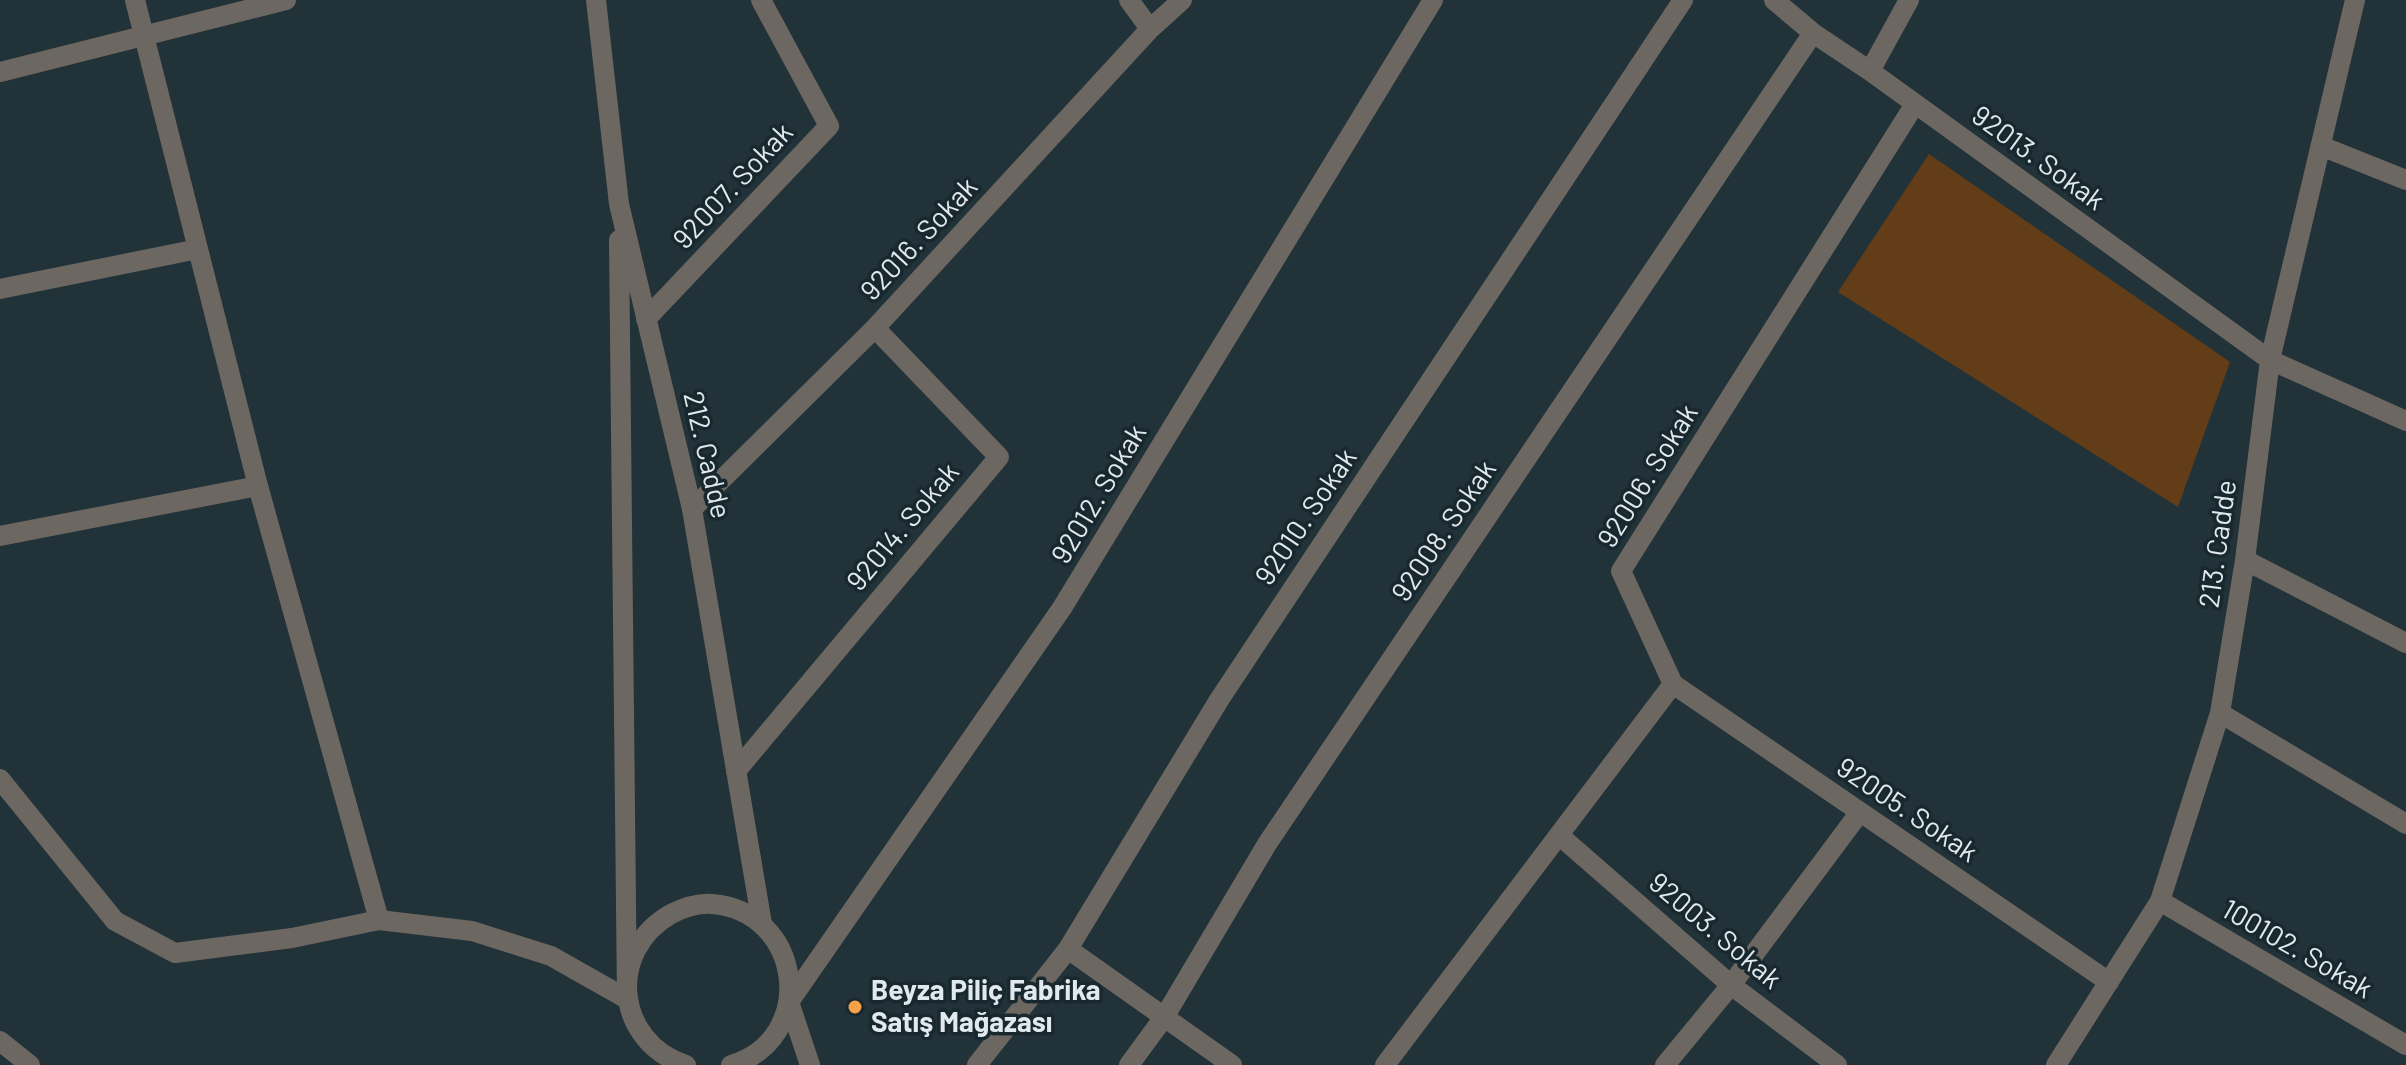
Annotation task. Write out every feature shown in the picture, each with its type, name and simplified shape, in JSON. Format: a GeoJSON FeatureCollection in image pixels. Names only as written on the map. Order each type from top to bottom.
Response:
{"type":"FeatureCollection","features":[{"type":"Feature","properties":{"kind":"street"},"geometry":{"type":"LineString","coordinates":[[135,0],[258,486],[379,920]]}},
{"type":"Feature","properties":{"kind":"street"},"geometry":{"type":"LineString","coordinates":[[0,72],[286,0]]}},
{"type":"Feature","properties":{"kind":"street","name":"212. Cadde"},"geometry":{"type":"LineString","coordinates":[[596,0],[619,204],[692,509],[762,924]]}},
{"type":"Feature","properties":{"kind":"street","name":"92007. Sokak"},"geometry":{"type":"LineString","coordinates":[[646,319],[829,126],[761,0]]}},
{"type":"Feature","properties":{"kind":"street"},"geometry":{"type":"LineString","coordinates":[[1129,0],[1150,29]]}},
{"type":"Feature","properties":{"kind":"street","name":"92016. Sokak"},"geometry":{"type":"LineString","coordinates":[[692,509],[875,328],[1150,29],[1182,0]]}},
{"type":"Feature","properties":{"kind":"street","name":"92012. Sokak"},"geometry":{"type":"LineString","coordinates":[[731,1065],[745,1061],[765,1046],[781,1026],[789,1002],[1062,608],[1433,0]]}},
{"type":"Feature","properties":{"kind":"street","name":"92010. Sokak"},"geometry":{"type":"LineString","coordinates":[[977,1065],[1068,949],[1219,700],[1683,0]]}},
{"type":"Feature","properties":{"kind":"street","name":"92013. Sokak"},"geometry":{"type":"LineString","coordinates":[[1774,0],[1813,33],[2270,360],[2406,421]]}},
{"type":"Feature","properties":{"kind":"street"},"geometry":{"type":"LineString","coordinates":[[1870,71],[1909,0]]}},
{"type":"Feature","properties":{"kind":"street","name":"213. Cadde"},"geometry":{"type":"LineString","coordinates":[[2058,1064],[2160,901],[2220,713],[2245,560],[2270,360],[2355,0]]}},
{"type":"Feature","properties":{"kind":"street","name":"92008. Sokak"},"geometry":{"type":"LineString","coordinates":[[1129,1065],[1165,1016],[1267,844],[1813,33]]}},
{"type":"Feature","properties":{"kind":"street","name":"92006. Sokak"},"geometry":{"type":"LineString","coordinates":[[1673,684],[1621,571],[1915,104]]}},
{"type":"Feature","properties":{"kind":"street"},"geometry":{"type":"LineString","coordinates":[[2321,146],[2406,180]]}},
{"type":"Feature","properties":{"kind":"street"},"geometry":{"type":"LineString","coordinates":[[619,204],[627,999],[635,1024],[650,1044],[676,1063]]}},
{"type":"Feature","properties":{"kind":"street"},"geometry":{"type":"LineString","coordinates":[[0,289],[198,249]]}},
{"type":"Feature","properties":{"kind":"street","name":"92014. Sokak"},"geometry":{"type":"LineString","coordinates":[[736,771],[999,457],[875,328]]}},
{"type":"Feature","properties":{"kind":"street"},"geometry":{"type":"LineString","coordinates":[[0,536],[258,486]]}},
{"type":"Feature","properties":{"kind":"street"},"geometry":{"type":"LineString","coordinates":[[2245,560],[2406,643]]}},
{"type":"Feature","properties":{"kind":"street"},"geometry":{"type":"LineString","coordinates":[[1385,1065],[1673,684]]}},
{"type":"Feature","properties":{"kind":"street","name":"92005. Sokak"},"geometry":{"type":"LineString","coordinates":[[1673,684],[2109,982]]}},
{"type":"Feature","properties":{"kind":"street"},"geometry":{"type":"LineString","coordinates":[[2220,713],[2406,824]]}},
{"type":"Feature","properties":{"kind":"street"},"geometry":{"type":"LineString","coordinates":[[0,779],[115,921],[175,953],[292,938],[379,920],[472,931],[551,956],[627,999]]}},
{"type":"Feature","properties":{"kind":"street"},"geometry":{"type":"LineString","coordinates":[[1665,1065],[1731,985],[1860,812]]}},
{"type":"Feature","properties":{"kind":"street","name":"92003. Sokak"},"geometry":{"type":"LineString","coordinates":[[1560,836],[1731,985],[1837,1065]]}},
{"type":"Feature","properties":{"kind":"street","name":"100102. Sokak"},"geometry":{"type":"LineString","coordinates":[[2160,901],[2406,1045]]}},
{"type":"Feature","properties":{"kind":"street"},"geometry":{"type":"LineString","coordinates":[[627,999],[628,971],[638,944],[657,922],[681,908],[709,904],[738,909],[762,924],[780,946],[790,973],[789,1002],[810,1065]]}},
{"type":"Feature","properties":{"kind":"street"},"geometry":{"type":"LineString","coordinates":[[1068,949],[1232,1065]]}},
{"type":"Feature","properties":{"kind":"street"},"geometry":{"type":"LineString","coordinates":[[0,1041],[30,1065]]}},
{"type":"Feature","properties":{"kind":"shaded area"},"geometry":{"type":"Polygon","coordinates":[[[1929,154],[2230,362],[2178,507],[1838,292],[1929,154]]]}},
{"type":"Feature","properties":{"kind":"place","name":"Beyza Piliç Fabrika Satış Mağazası"},"geometry":{"type":"Point","coordinates":[855,1007]}}]}
